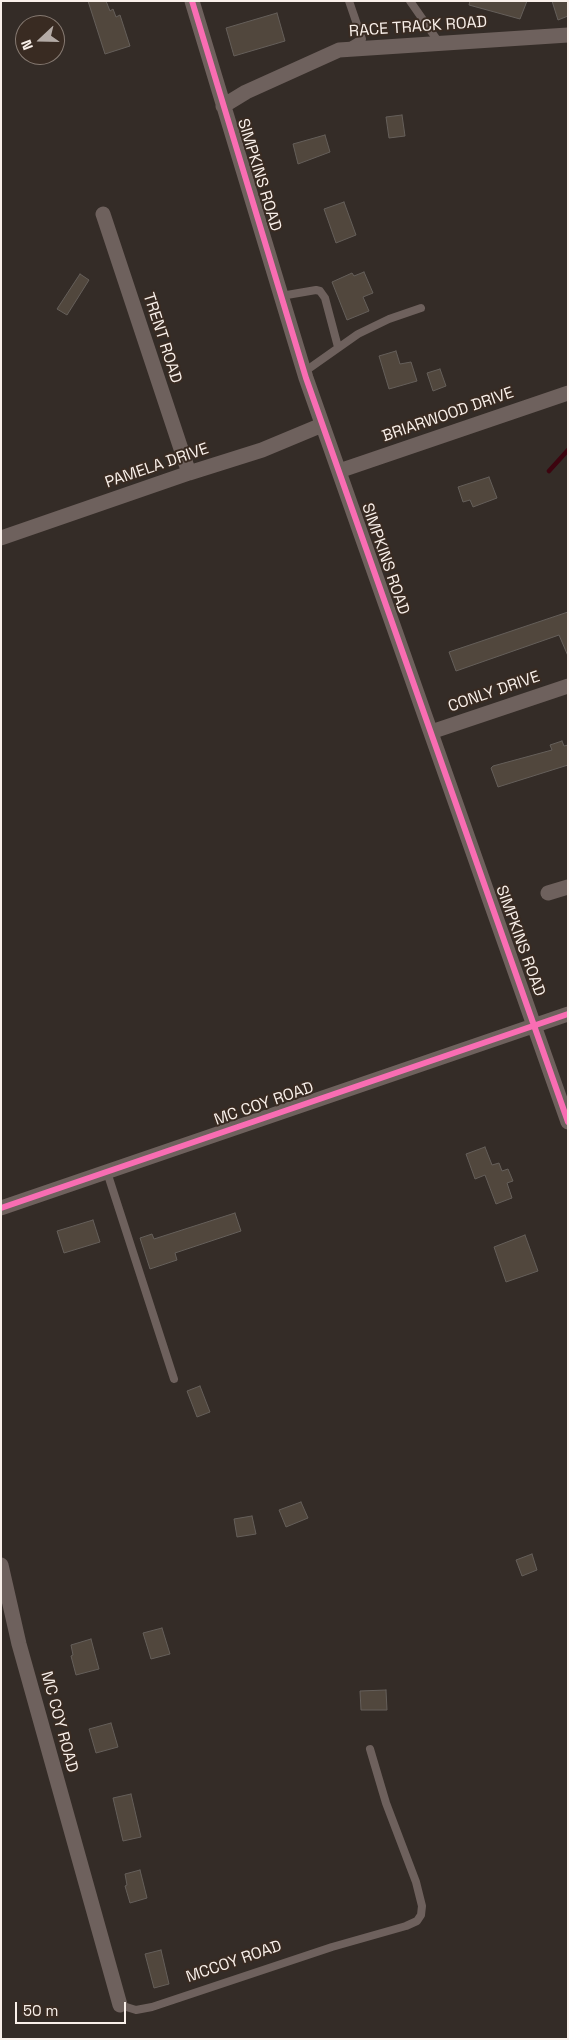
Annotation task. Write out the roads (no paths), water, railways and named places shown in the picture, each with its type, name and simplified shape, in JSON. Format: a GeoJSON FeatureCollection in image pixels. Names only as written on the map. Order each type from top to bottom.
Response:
{"type":"FeatureCollection","features":[{"type":"Feature","properties":{"kind":"street","name":"SIMPKINS ROAD"},"geometry":{"type":"LineString","coordinates":[[192,1],[304,372],[568,1122]]}},
{"type":"Feature","properties":{"kind":"street","name":"RACE TRACK ROAD"},"geometry":{"type":"LineString","coordinates":[[223,106],[246,92],[339,50],[568,35]]}},
{"type":"Feature","properties":{"kind":"street","name":"TRENT ROAD"},"geometry":{"type":"LineString","coordinates":[[102,214],[188,473]]}},
{"type":"Feature","properties":{"kind":"street","name":"BRIARWOOD DRIVE"},"geometry":{"type":"LineString","coordinates":[[339,471],[568,393]]}},
{"type":"Feature","properties":{"kind":"street","name":"PAMELA DRIVE"},"geometry":{"type":"LineString","coordinates":[[1,538],[188,473],[262,450],[322,424]]}},
{"type":"Feature","properties":{"kind":"street","name":"CONLY DRIVE"},"geometry":{"type":"LineString","coordinates":[[431,732],[568,686]]}},
{"type":"Feature","properties":{"kind":"street"},"geometry":{"type":"LineString","coordinates":[[548,893],[568,887]]}},
{"type":"Feature","properties":{"kind":"street","name":"MC COY ROAD"},"geometry":{"type":"LineString","coordinates":[[1,1208],[568,1014]]}},
{"type":"Feature","properties":{"kind":"street","name":"MC COY ROAD"},"geometry":{"type":"LineString","coordinates":[[1,1565],[20,1644],[86,1887]]}},
{"type":"Feature","properties":{"kind":"street","name":"MCCOY ROAD"},"geometry":{"type":"LineString","coordinates":[[86,1887],[120,2005]]}},
{"type":"Feature","properties":{"kind":"lane"},"geometry":{"type":"LineString","coordinates":[[339,50],[362,39],[349,1]]}},
{"type":"Feature","properties":{"kind":"lane"},"geometry":{"type":"LineString","coordinates":[[410,1],[440,44]]}},
{"type":"Feature","properties":{"kind":"lane"},"geometry":{"type":"LineString","coordinates":[[281,296],[316,290],[320,291],[325,298],[338,347]]}},
{"type":"Feature","properties":{"kind":"lane"},"geometry":{"type":"LineString","coordinates":[[304,372],[358,334],[389,319],[421,308]]}},
{"type":"Feature","properties":{"kind":"lane"},"geometry":{"type":"LineString","coordinates":[[107,1172],[174,1379]]}},
{"type":"Feature","properties":{"kind":"lane","name":"MCCOY ROAD"},"geometry":{"type":"LineString","coordinates":[[120,2005],[136,2010],[152,2008],[332,1947],[406,1926],[417,1921],[421,1915],[422,1906],[416,1882],[386,1803],[370,1750]]}},
{"type":"Feature","properties":{"kind":"waterway"},"geometry":{"type":"LineString","coordinates":[[549,471],[568,450]]}}]}
